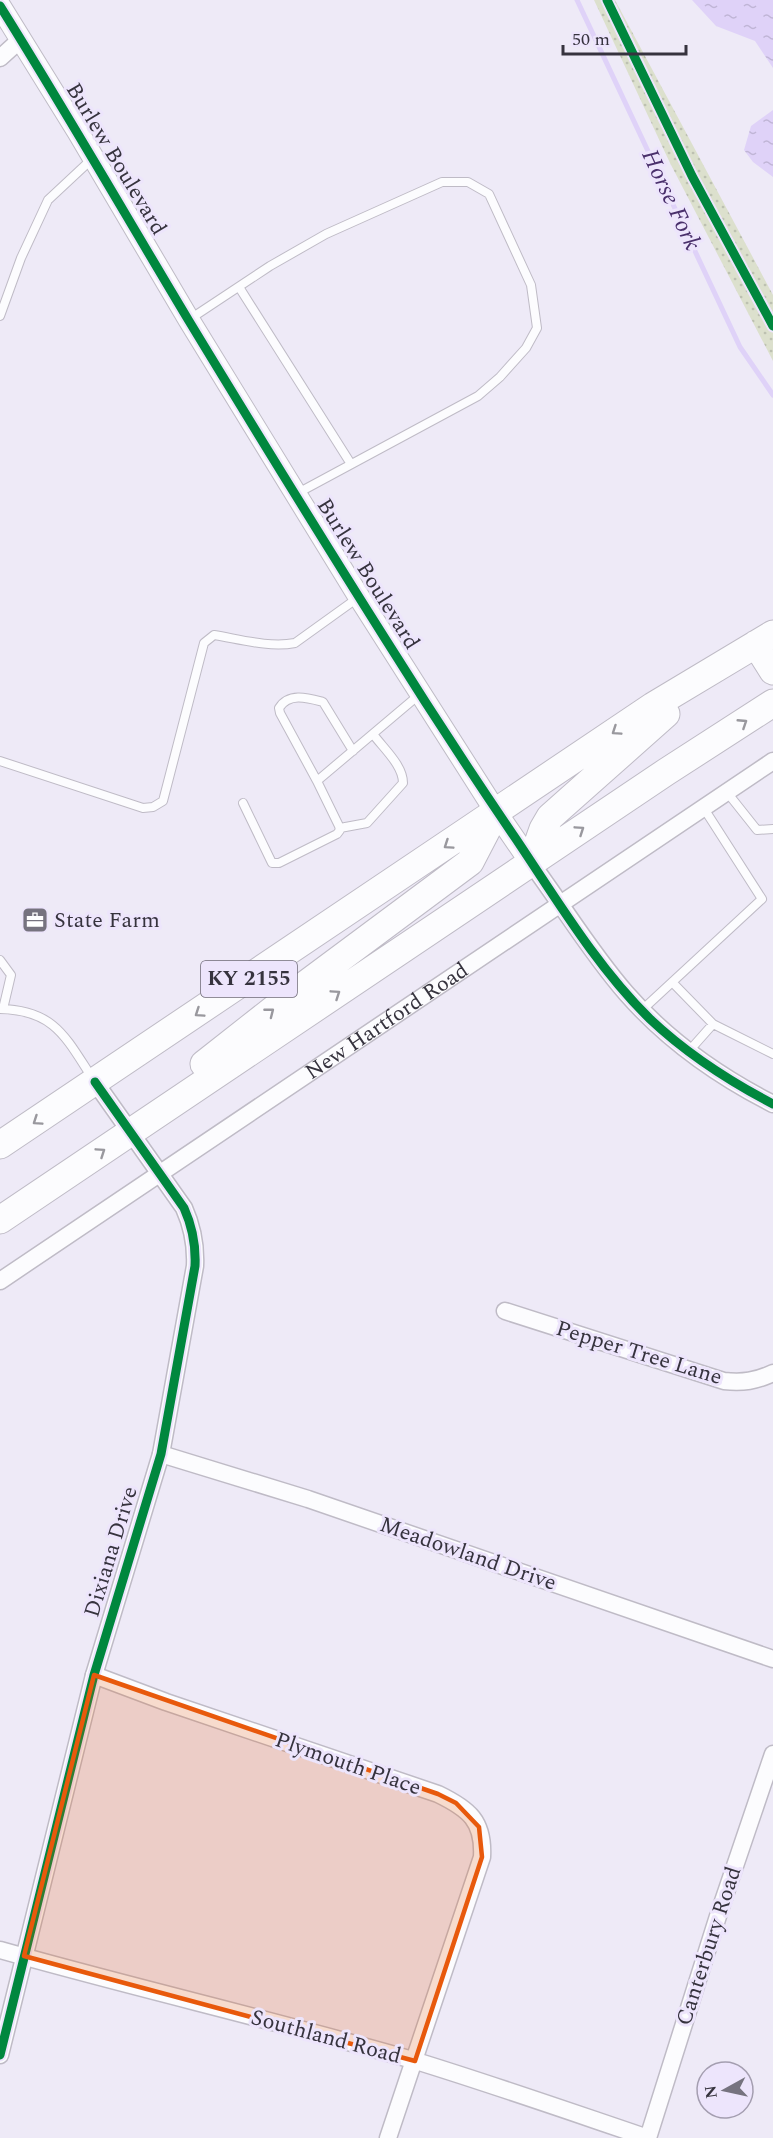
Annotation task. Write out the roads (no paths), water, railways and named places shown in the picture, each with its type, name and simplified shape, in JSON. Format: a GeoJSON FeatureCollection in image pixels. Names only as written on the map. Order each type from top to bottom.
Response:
{"type":"FeatureCollection","features":[{"type":"Feature","properties":{"kind":"main road","name":"KY 2155"},"geometry":{"type":"LineString","coordinates":[[0,1145],[653,706],[765,639]]}},
{"type":"Feature","properties":{"kind":"main road"},"geometry":{"type":"LineString","coordinates":[[765,639],[773,671]]}},
{"type":"Feature","properties":{"kind":"main road"},"geometry":{"type":"LineString","coordinates":[[531,862],[550,817],[716,670]]}},
{"type":"Feature","properties":{"kind":"main road","name":"KY 2155"},"geometry":{"type":"LineString","coordinates":[[0,1220],[531,862],[773,703]]}},
{"type":"Feature","properties":{"kind":"main road"},"geometry":{"type":"LineString","coordinates":[[131,1132],[180,1083],[240,1035],[470,862],[496,812]]}},
{"type":"Feature","properties":{"kind":"street","name":"Burlew Boulevard"},"geometry":{"type":"LineString","coordinates":[[0,6],[359,597],[496,812],[559,903],[642,1010],[689,1051],[715,1070],[773,1104]]}},
{"type":"Feature","properties":{"kind":"street"},"geometry":{"type":"LineString","coordinates":[[0,58],[21,39]]}},
{"type":"Feature","properties":{"kind":"street","name":"New Hartford Road"},"geometry":{"type":"LineString","coordinates":[[0,1281],[773,760]]}},
{"type":"Feature","properties":{"kind":"street","name":"Dixiana Drive"},"geometry":{"type":"LineString","coordinates":[[0,2055],[94,1675],[160,1454],[195,1266],[196,1245],[192,1225],[184,1208],[95,1082]]}},
{"type":"Feature","properties":{"kind":"street","name":"Pepper Tree Lane"},"geometry":{"type":"LineString","coordinates":[[505,1311],[724,1381],[742,1383],[759,1380],[773,1373]]}},
{"type":"Feature","properties":{"kind":"street","name":"Meadowland Drive"},"geometry":{"type":"LineString","coordinates":[[160,1454],[309,1499],[773,1659]]}},
{"type":"Feature","properties":{"kind":"street","name":"Plymouth Place"},"geometry":{"type":"LineString","coordinates":[[94,1675],[166,1702],[438,1794],[456,1803],[470,1814],[479,1827],[483,1842],[482,1857],[388,2138]]}},
{"type":"Feature","properties":{"kind":"street","name":"Canterbury Road"},"geometry":{"type":"LineString","coordinates":[[648,2138],[719,1913],[773,1754]]}},
{"type":"Feature","properties":{"kind":"street","name":"Southland Road"},"geometry":{"type":"LineString","coordinates":[[0,1950],[415,2061],[648,2138]]}},
{"type":"Feature","properties":{"kind":"lane"},"geometry":{"type":"LineString","coordinates":[[0,316],[21,258],[48,200],[93,158]]}},
{"type":"Feature","properties":{"kind":"lane"},"geometry":{"type":"LineString","coordinates":[[189,320],[270,266],[326,234],[442,182],[468,182],[489,194],[531,285],[537,328],[526,348],[500,377],[478,396],[295,494]]}},
{"type":"Feature","properties":{"kind":"lane"},"geometry":{"type":"LineString","coordinates":[[239,286],[351,464]]}},
{"type":"Feature","properties":{"kind":"lane"},"geometry":{"type":"LineString","coordinates":[[0,761],[143,808],[153,807],[163,801],[204,643],[214,635],[287,645],[295,643],[359,597]]}},
{"type":"Feature","properties":{"kind":"lane"},"geometry":{"type":"LineString","coordinates":[[317,781],[420,694]]}},
{"type":"Feature","properties":{"kind":"lane"},"geometry":{"type":"LineString","coordinates":[[340,828],[279,708],[286,700],[297,697],[323,702],[353,751]]}},
{"type":"Feature","properties":{"kind":"lane"},"geometry":{"type":"LineString","coordinates":[[340,828],[367,824],[403,783],[403,776],[399,768],[373,735]]}},
{"type":"Feature","properties":{"kind":"lane"},"geometry":{"type":"LineString","coordinates":[[726,791],[756,830],[773,829]]}},
{"type":"Feature","properties":{"kind":"lane"},"geometry":{"type":"LineString","coordinates":[[243,804],[272,863],[279,863],[337,834],[340,828]]}},
{"type":"Feature","properties":{"kind":"lane"},"geometry":{"type":"LineString","coordinates":[[642,1010],[762,899],[702,807]]}},
{"type":"Feature","properties":{"kind":"lane"},"geometry":{"type":"LineString","coordinates":[[0,960],[11,975],[1,1009],[23,1011],[51,1022],[66,1039],[95,1082]]}},
{"type":"Feature","properties":{"kind":"lane"},"geometry":{"type":"LineString","coordinates":[[672,982],[713,1024],[773,1054]]}},
{"type":"Feature","properties":{"kind":"lane"},"geometry":{"type":"LineString","coordinates":[[689,1051],[713,1024]]}},
{"type":"Feature","properties":{"kind":"water"},"geometry":{"type":"Polygon","coordinates":[[[692,0],[773,0],[773,68],[755,41],[716,26],[692,0]]]}},
{"type":"Feature","properties":{"kind":"water"},"geometry":{"type":"Polygon","coordinates":[[[773,110],[773,177],[753,162],[744,150],[751,126],[773,110]]]}},
{"type":"Feature","properties":{"kind":"waterway","name":"Horse Fork"},"geometry":{"type":"LineString","coordinates":[[577,0],[740,347],[773,395]]}},
{"type":"Feature","properties":{"kind":"place","name":"State Farm"},"geometry":{"type":"Point","coordinates":[35,920]}}]}
